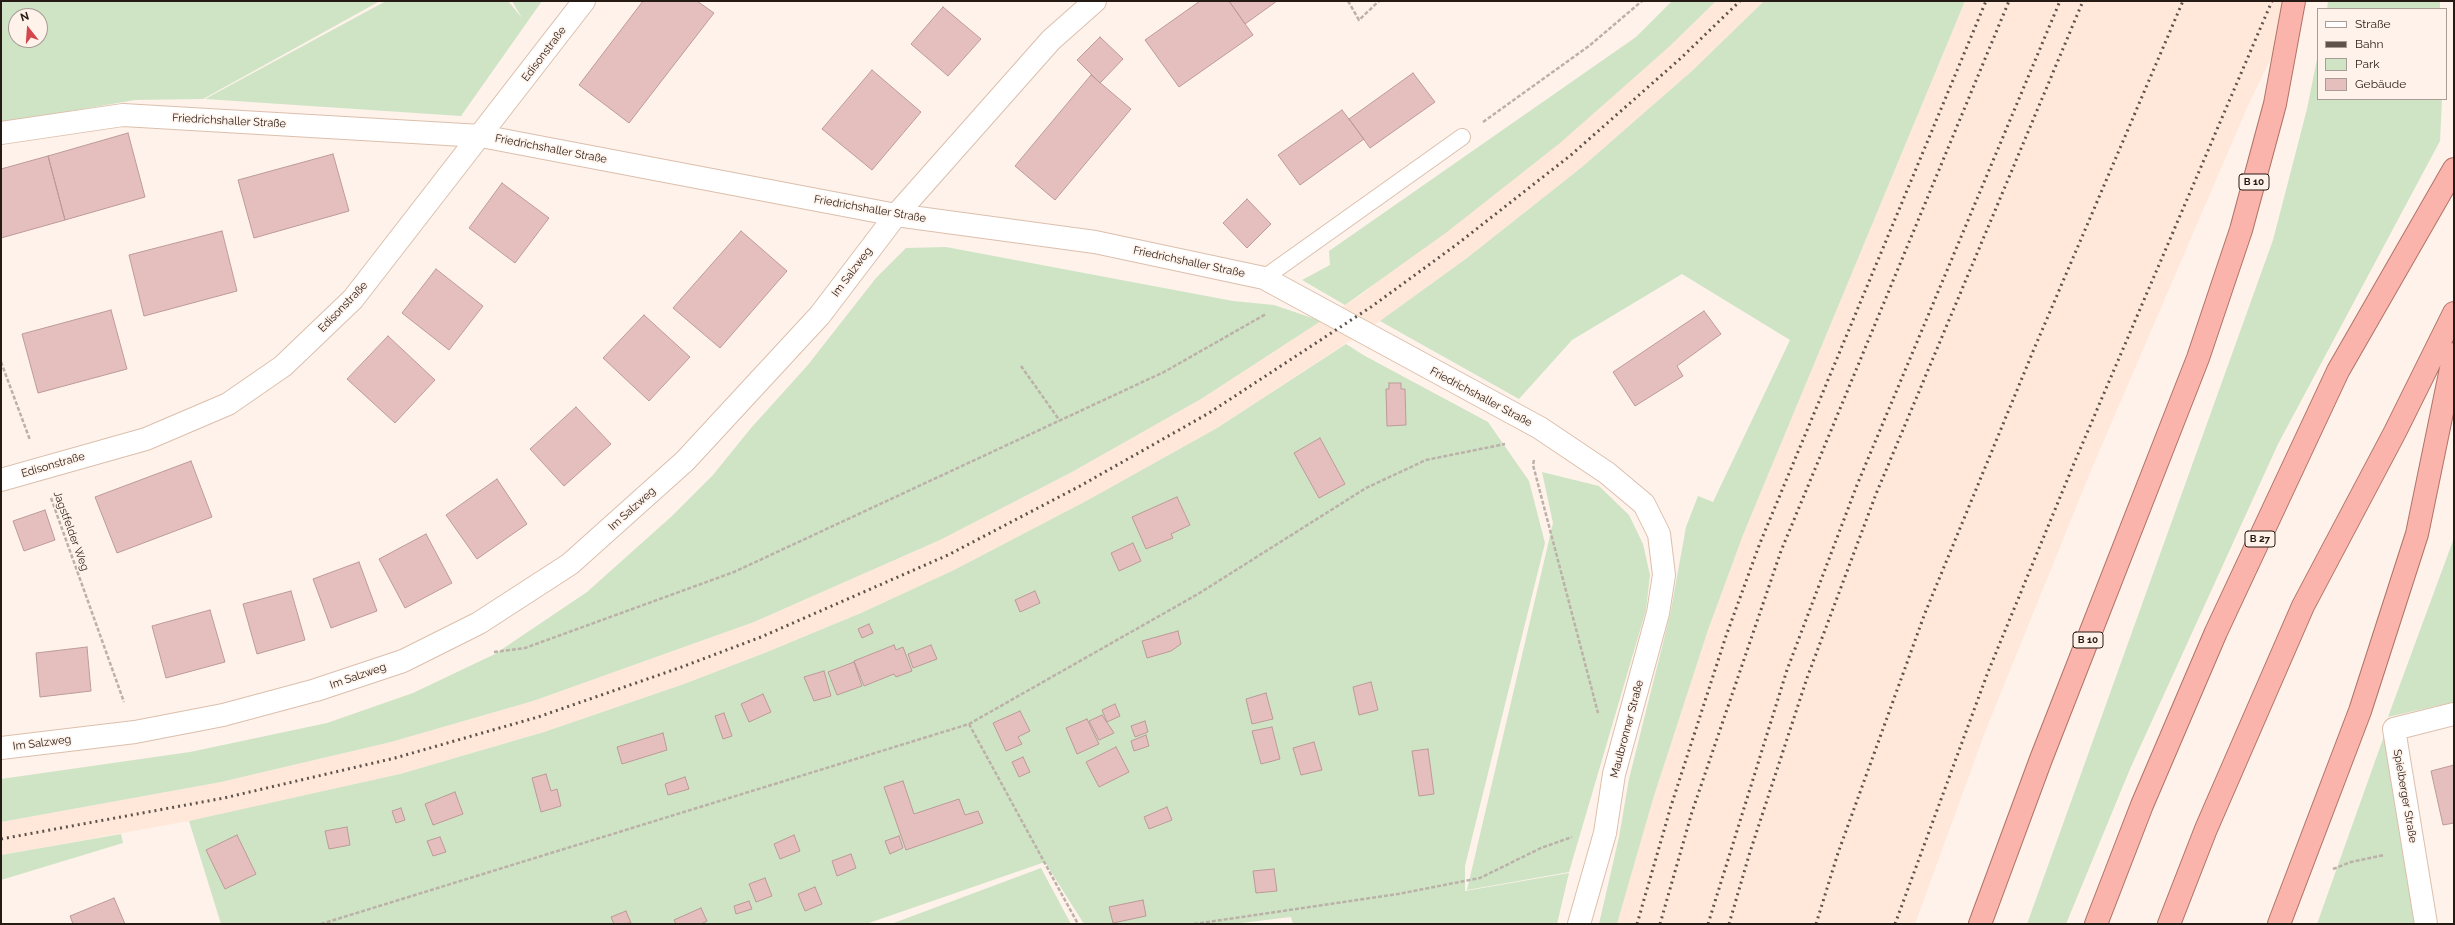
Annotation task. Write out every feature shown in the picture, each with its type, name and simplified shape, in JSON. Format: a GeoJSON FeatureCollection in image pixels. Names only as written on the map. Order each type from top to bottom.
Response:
{"type":"FeatureCollection","features":[{"type":"Feature","properties":{"kind":"highway","name":"B 10"},"geometry":{"type":"LineString","coordinates":[[1980,924],[2041,759],[2198,358],[2243,223],[2275,104],[2294,1]]}},
{"type":"Feature","properties":{"kind":"highway","name":"B 27"},"geometry":{"type":"LineString","coordinates":[[2096,924],[2142,805],[2216,632],[2338,371],[2454,168]]}},
{"type":"Feature","properties":{"kind":"highway"},"geometry":{"type":"LineString","coordinates":[[2169,924],[2206,829],[2303,606],[2391,439],[2454,314]]}},
{"type":"Feature","properties":{"kind":"highway"},"geometry":{"type":"LineString","coordinates":[[2279,924],[2360,710],[2417,534],[2454,354]]}},
{"type":"Feature","properties":{"kind":"street","name":"Edisonstraße"},"geometry":{"type":"LineString","coordinates":[[1,480],[153,436],[228,404],[283,366],[353,300],[482,136],[584,1]]}},
{"type":"Feature","properties":{"kind":"street","name":"Im Salzweg"},"geometry":{"type":"LineString","coordinates":[[1,748],[136,732],[223,715],[316,690],[403,661],[479,623],[570,564],[685,461],[820,314],[896,215],[1051,40],[1095,1]]}},
{"type":"Feature","properties":{"kind":"street","name":"Friedrichshaller Straße"},"geometry":{"type":"LineString","coordinates":[[1,133],[123,115],[482,136],[896,215],[1095,242],[1264,278],[1540,428],[1607,473],[1644,504],[1659,534]]}},
{"type":"Feature","properties":{"kind":"street","name":"Maulbronner Straße"},"geometry":{"type":"LineString","coordinates":[[1579,924],[1605,833],[1614,774],[1658,613],[1664,575],[1659,534]]}},
{"type":"Feature","properties":{"kind":"street","name":"Spielberger Straße"},"geometry":{"type":"LineString","coordinates":[[2426,924],[2394,729],[2454,714]]}},
{"type":"Feature","properties":{"kind":"lane"},"geometry":{"type":"LineString","coordinates":[[1264,278],[1462,137]]}},
{"type":"Feature","properties":{"kind":"path"},"geometry":{"type":"LineString","coordinates":[[1348,1],[1359,20],[1379,1]]}},
{"type":"Feature","properties":{"kind":"path"},"geometry":{"type":"LineString","coordinates":[[1462,137],[1589,46],[1642,1]]}},
{"type":"Feature","properties":{"kind":"path"},"geometry":{"type":"LineString","coordinates":[[487,652],[525,648],[734,572],[1164,372],[1297,296]]}},
{"type":"Feature","properties":{"kind":"path","name":"Jagstfelder Weg"},"geometry":{"type":"LineString","coordinates":[[1,362],[126,705]]}},
{"type":"Feature","properties":{"kind":"path"},"geometry":{"type":"LineString","coordinates":[[1020,366],[1060,421]]}},
{"type":"Feature","properties":{"kind":"path"},"geometry":{"type":"LineString","coordinates":[[1540,428],[1533,465],[1600,720]]}},
{"type":"Feature","properties":{"kind":"path"},"geometry":{"type":"LineString","coordinates":[[321,924],[969,724],[1198,594],[1366,488],[1426,460],[1499,446],[1540,428]]}},
{"type":"Feature","properties":{"kind":"path"},"geometry":{"type":"LineString","coordinates":[[969,724],[1078,924]]}},
{"type":"Feature","properties":{"kind":"path"},"geometry":{"type":"LineString","coordinates":[[1194,924],[1398,894],[1480,878],[1541,848],[1569,838],[1605,833]]}},
{"type":"Feature","properties":{"kind":"path"},"geometry":{"type":"LineString","coordinates":[[2326,872],[2351,862],[2414,849]]}},
{"type":"Feature","properties":{"kind":"shaded area"},"geometry":{"type":"Polygon","coordinates":[[[1716,1],[1764,1],[1693,70],[1582,167],[1467,258],[1380,321],[1217,428],[1088,500],[954,570],[861,613],[767,652],[684,684],[544,732],[400,774],[227,814],[1,855],[1,822],[221,782],[391,742],[533,701],[754,622],[940,540],[1072,472],[1201,399],[1362,294],[1670,46],[1716,1]]]}},
{"type":"Feature","properties":{"kind":"shaded area"},"geometry":{"type":"Polygon","coordinates":[[[1965,1],[2298,1],[2247,108],[2092,468],[1985,732],[1915,924],[1617,924],[1653,799],[1708,630],[1743,535],[1965,1]]]}},
{"type":"Feature","properties":{"kind":"green space"},"geometry":{"type":"Polygon","coordinates":[[[1,1],[380,1],[203,99],[135,100],[1,123],[1,1]]]}},
{"type":"Feature","properties":{"kind":"green space"},"geometry":{"type":"Polygon","coordinates":[[[386,1],[508,1],[522,18],[512,1],[542,1],[461,116],[205,99],[386,1]]]}},
{"type":"Feature","properties":{"kind":"green space"},"geometry":{"type":"Polygon","coordinates":[[[1672,1],[1716,1],[1670,46],[1560,143],[1447,232],[1345,305],[1302,280],[1330,265],[1329,251],[1636,37],[1672,1]]]}},
{"type":"Feature","properties":{"kind":"green space"},"geometry":{"type":"Polygon","coordinates":[[[1764,1],[1965,1],[1743,535],[1708,630],[1653,799],[1617,924],[1599,924],[1619,837],[1629,779],[1670,615],[1686,527],[1698,496],[1713,502],[1790,340],[1682,274],[1572,340],[1519,399],[1380,321],[1467,258],[1582,167],[1693,70],[1764,1]]]}},
{"type":"Feature","properties":{"kind":"green space"},"geometry":{"type":"Polygon","coordinates":[[[2328,1],[2440,1],[2440,8],[2327,8],[2328,1]]]}},
{"type":"Feature","properties":{"kind":"green space"},"geometry":{"type":"Polygon","coordinates":[[[2317,59],[2317,100],[2442,100],[2440,141],[2278,444],[2130,769],[2066,924],[2027,924],[2273,240],[2307,109],[2317,59]]]}},
{"type":"Feature","properties":{"kind":"green space"},"geometry":{"type":"Polygon","coordinates":[[[946,247],[1233,301],[1274,305],[1321,321],[1201,399],[1072,472],[940,540],[754,622],[533,701],[391,742],[221,782],[1,822],[1,779],[190,752],[327,723],[413,693],[495,654],[587,592],[672,516],[713,475],[751,428],[807,366],[876,278],[906,248],[946,247]]]}},
{"type":"Feature","properties":{"kind":"green space"},"geometry":{"type":"Polygon","coordinates":[[[1346,344],[1365,356],[1488,422],[1529,481],[1545,543],[1465,866],[1465,891],[1569,873],[1557,924],[1293,924],[1291,917],[1232,924],[1084,924],[1045,862],[866,924],[221,924],[189,821],[400,774],[544,732],[684,684],[767,652],[861,613],[954,570],[1088,500],[1217,428],[1346,344]]]}},
{"type":"Feature","properties":{"kind":"green space"},"geometry":{"type":"Polygon","coordinates":[[[1542,472],[1599,486],[1629,515],[1643,544],[1650,575],[1646,610],[1569,872],[1467,890],[1553,523],[1542,472]]]}},
{"type":"Feature","properties":{"kind":"green space"},"geometry":{"type":"Polygon","coordinates":[[[2454,538],[2454,702],[2388,717],[2454,538]]]}},
{"type":"Feature","properties":{"kind":"green space"},"geometry":{"type":"Polygon","coordinates":[[[2389,722],[2422,924],[2317,924],[2389,722]]]}},
{"type":"Feature","properties":{"kind":"green space"},"geometry":{"type":"Polygon","coordinates":[[[121,834],[123,843],[1,880],[1,855],[121,834]]]}},
{"type":"Feature","properties":{"kind":"green space"},"geometry":{"type":"Polygon","coordinates":[[[1041,868],[1071,924],[891,924],[1041,868]]]}},
{"type":"Feature","properties":{"kind":"building"},"geometry":{"type":"Polygon","coordinates":[[[643,1],[697,1],[714,13],[629,123],[579,85],[643,1]]]}},
{"type":"Feature","properties":{"kind":"building"},"geometry":{"type":"Polygon","coordinates":[[[1200,1],[1229,1],[1253,35],[1179,87],[1145,40],[1200,1]]]}},
{"type":"Feature","properties":{"kind":"building"},"geometry":{"type":"Polygon","coordinates":[[[1229,1],[1277,1],[1245,24],[1229,1]]]}},
{"type":"Feature","properties":{"kind":"building"},"geometry":{"type":"Polygon","coordinates":[[[943,7],[981,39],[948,76],[911,44],[943,7]]]}},
{"type":"Feature","properties":{"kind":"building"},"geometry":{"type":"Polygon","coordinates":[[[1100,37],[1123,59],[1100,83],[1077,60],[1100,37]]]}},
{"type":"Feature","properties":{"kind":"building"},"geometry":{"type":"Polygon","coordinates":[[[872,70],[921,112],[872,170],[822,129],[872,70]]]}},
{"type":"Feature","properties":{"kind":"building"},"geometry":{"type":"Polygon","coordinates":[[[1413,73],[1435,102],[1370,148],[1349,119],[1413,73]]]}},
{"type":"Feature","properties":{"kind":"building"},"geometry":{"type":"Polygon","coordinates":[[[1091,75],[1131,109],[1055,200],[1015,166],[1091,75]]]}},
{"type":"Feature","properties":{"kind":"building"},"geometry":{"type":"Polygon","coordinates":[[[1342,110],[1364,139],[1300,185],[1278,155],[1342,110]]]}},
{"type":"Feature","properties":{"kind":"building"},"geometry":{"type":"Polygon","coordinates":[[[128,133],[145,197],[65,220],[48,156],[128,133]]]}},
{"type":"Feature","properties":{"kind":"building"},"geometry":{"type":"Polygon","coordinates":[[[333,154],[349,211],[254,238],[238,180],[333,154]]]}},
{"type":"Feature","properties":{"kind":"building"},"geometry":{"type":"Polygon","coordinates":[[[48,156],[65,220],[1,238],[1,169],[48,156]]]}},
{"type":"Feature","properties":{"kind":"building"},"geometry":{"type":"Polygon","coordinates":[[[502,183],[549,218],[515,263],[469,228],[502,183]]]}},
{"type":"Feature","properties":{"kind":"building"},"geometry":{"type":"Polygon","coordinates":[[[1247,199],[1271,224],[1247,248],[1223,223],[1247,199]]]}},
{"type":"Feature","properties":{"kind":"building"},"geometry":{"type":"Polygon","coordinates":[[[222,231],[237,291],[144,316],[129,255],[222,231]]]}},
{"type":"Feature","properties":{"kind":"building"},"geometry":{"type":"Polygon","coordinates":[[[741,231],[787,271],[720,348],[673,308],[741,231]]]}},
{"type":"Feature","properties":{"kind":"building"},"geometry":{"type":"Polygon","coordinates":[[[436,269],[483,306],[449,350],[402,313],[436,269]]]}},
{"type":"Feature","properties":{"kind":"building"},"geometry":{"type":"Polygon","coordinates":[[[111,310],[127,369],[38,393],[22,334],[111,310]]]}},
{"type":"Feature","properties":{"kind":"building"},"geometry":{"type":"Polygon","coordinates":[[[1704,311],[1721,334],[1677,366],[1683,376],[1635,406],[1613,372],[1704,311]]]}},
{"type":"Feature","properties":{"kind":"building"},"geometry":{"type":"Polygon","coordinates":[[[644,315],[690,357],[649,401],[603,358],[644,315]]]}},
{"type":"Feature","properties":{"kind":"building"},"geometry":{"type":"Polygon","coordinates":[[[388,336],[435,380],[395,423],[347,379],[388,336]]]}},
{"type":"Feature","properties":{"kind":"building"},"geometry":{"type":"Polygon","coordinates":[[[1389,383],[1401,383],[1401,389],[1405,389],[1406,425],[1387,426],[1386,389],[1389,389],[1389,383]]]}},
{"type":"Feature","properties":{"kind":"building"},"geometry":{"type":"Polygon","coordinates":[[[576,407],[611,444],[564,486],[530,449],[576,407]]]}},
{"type":"Feature","properties":{"kind":"building"},"geometry":{"type":"Polygon","coordinates":[[[1320,438],[1345,484],[1319,498],[1294,453],[1320,438]]]}},
{"type":"Feature","properties":{"kind":"building"},"geometry":{"type":"Polygon","coordinates":[[[191,461],[212,517],[117,553],[95,497],[191,461]]]}},
{"type":"Feature","properties":{"kind":"building"},"geometry":{"type":"Polygon","coordinates":[[[497,479],[527,524],[477,559],[446,515],[497,479]]]}},
{"type":"Feature","properties":{"kind":"building"},"geometry":{"type":"Polygon","coordinates":[[[1177,497],[1190,525],[1171,534],[1173,538],[1146,549],[1132,517],[1177,497]]]}},
{"type":"Feature","properties":{"kind":"building"},"geometry":{"type":"Polygon","coordinates":[[[45,510],[55,540],[24,551],[13,521],[45,510]]]}},
{"type":"Feature","properties":{"kind":"building"},"geometry":{"type":"Polygon","coordinates":[[[426,534],[452,583],[405,608],[379,559],[426,534]]]}},
{"type":"Feature","properties":{"kind":"building"},"geometry":{"type":"Polygon","coordinates":[[[1133,543],[1141,561],[1119,571],[1111,553],[1133,543]]]}},
{"type":"Feature","properties":{"kind":"building"},"geometry":{"type":"Polygon","coordinates":[[[359,562],[377,611],[331,628],[313,579],[359,562]]]}},
{"type":"Feature","properties":{"kind":"building"},"geometry":{"type":"Polygon","coordinates":[[[291,591],[305,640],[257,654],[243,604],[291,591]]]}},
{"type":"Feature","properties":{"kind":"building"},"geometry":{"type":"Polygon","coordinates":[[[1035,591],[1040,603],[1020,612],[1015,600],[1035,591]]]}},
{"type":"Feature","properties":{"kind":"building"},"geometry":{"type":"Polygon","coordinates":[[[210,610],[225,662],[166,678],[152,626],[210,610]]]}},
{"type":"Feature","properties":{"kind":"building"},"geometry":{"type":"Polygon","coordinates":[[[869,624],[873,633],[862,638],[858,629],[869,624]]]}},
{"type":"Feature","properties":{"kind":"building"},"geometry":{"type":"Polygon","coordinates":[[[1178,631],[1181,644],[1171,651],[1147,658],[1142,641],[1178,631]]]}},
{"type":"Feature","properties":{"kind":"building"},"geometry":{"type":"Polygon","coordinates":[[[894,645],[896,650],[903,647],[912,671],[896,677],[894,674],[864,686],[854,661],[894,645]]]}},
{"type":"Feature","properties":{"kind":"building"},"geometry":{"type":"Polygon","coordinates":[[[931,645],[937,659],[913,668],[908,654],[931,645]]]}},
{"type":"Feature","properties":{"kind":"building"},"geometry":{"type":"Polygon","coordinates":[[[87,647],[91,691],[40,697],[36,653],[87,647]]]}},
{"type":"Feature","properties":{"kind":"building"},"geometry":{"type":"Polygon","coordinates":[[[854,662],[862,686],[837,695],[828,672],[854,662]]]}},
{"type":"Feature","properties":{"kind":"building"},"geometry":{"type":"Polygon","coordinates":[[[824,671],[831,696],[814,701],[804,677],[824,671]]]}},
{"type":"Feature","properties":{"kind":"building"},"geometry":{"type":"Polygon","coordinates":[[[1371,682],[1378,710],[1359,715],[1353,687],[1371,682]]]}},
{"type":"Feature","properties":{"kind":"building"},"geometry":{"type":"Polygon","coordinates":[[[1266,693],[1273,719],[1252,724],[1246,699],[1266,693]]]}},
{"type":"Feature","properties":{"kind":"building"},"geometry":{"type":"Polygon","coordinates":[[[763,694],[771,712],[749,722],[741,704],[763,694]]]}},
{"type":"Feature","properties":{"kind":"building"},"geometry":{"type":"Polygon","coordinates":[[[1115,704],[1120,716],[1107,722],[1102,710],[1115,704]]]}},
{"type":"Feature","properties":{"kind":"building"},"geometry":{"type":"Polygon","coordinates":[[[1020,711],[1030,731],[1018,737],[1022,744],[1006,751],[993,723],[1020,711]]]}},
{"type":"Feature","properties":{"kind":"building"},"geometry":{"type":"Polygon","coordinates":[[[724,713],[732,736],[723,739],[715,716],[724,713]]]}},
{"type":"Feature","properties":{"kind":"building"},"geometry":{"type":"Polygon","coordinates":[[[1102,715],[1114,733],[1099,740],[1089,721],[1102,715]]]}},
{"type":"Feature","properties":{"kind":"building"},"geometry":{"type":"Polygon","coordinates":[[[1087,719],[1099,744],[1077,754],[1066,728],[1087,719]]]}},
{"type":"Feature","properties":{"kind":"building"},"geometry":{"type":"Polygon","coordinates":[[[1145,721],[1148,732],[1135,737],[1131,726],[1145,721]]]}},
{"type":"Feature","properties":{"kind":"building"},"geometry":{"type":"Polygon","coordinates":[[[1272,727],[1280,759],[1261,764],[1252,731],[1272,727]]]}},
{"type":"Feature","properties":{"kind":"building"},"geometry":{"type":"Polygon","coordinates":[[[663,733],[667,750],[622,764],[617,747],[663,733]]]}},
{"type":"Feature","properties":{"kind":"building"},"geometry":{"type":"Polygon","coordinates":[[[1146,735],[1149,746],[1134,751],[1131,741],[1146,735]]]}},
{"type":"Feature","properties":{"kind":"building"},"geometry":{"type":"Polygon","coordinates":[[[1314,742],[1322,770],[1301,775],[1293,748],[1314,742]]]}},
{"type":"Feature","properties":{"kind":"building"},"geometry":{"type":"Polygon","coordinates":[[[1116,747],[1129,772],[1099,787],[1086,762],[1116,747]]]}},
{"type":"Feature","properties":{"kind":"building"},"geometry":{"type":"Polygon","coordinates":[[[1428,749],[1434,794],[1419,796],[1412,751],[1428,749]]]}},
{"type":"Feature","properties":{"kind":"building"},"geometry":{"type":"Polygon","coordinates":[[[1023,757],[1030,772],[1019,777],[1012,762],[1023,757]]]}},
{"type":"Feature","properties":{"kind":"building"},"geometry":{"type":"Polygon","coordinates":[[[2454,765],[2454,823],[2443,825],[2431,771],[2454,765]]]}},
{"type":"Feature","properties":{"kind":"building"},"geometry":{"type":"Polygon","coordinates":[[[546,774],[551,791],[557,789],[561,806],[541,812],[532,778],[546,774]]]}},
{"type":"Feature","properties":{"kind":"building"},"geometry":{"type":"Polygon","coordinates":[[[685,777],[689,789],[668,795],[665,784],[685,777]]]}},
{"type":"Feature","properties":{"kind":"building"},"geometry":{"type":"Polygon","coordinates":[[[903,781],[914,814],[959,799],[965,815],[978,811],[983,823],[906,850],[884,787],[903,781]]]}},
{"type":"Feature","properties":{"kind":"building"},"geometry":{"type":"Polygon","coordinates":[[[455,792],[463,814],[433,825],[425,804],[455,792]]]}},
{"type":"Feature","properties":{"kind":"building"},"geometry":{"type":"Polygon","coordinates":[[[1167,807],[1172,820],[1149,829],[1144,817],[1167,807]]]}},
{"type":"Feature","properties":{"kind":"building"},"geometry":{"type":"Polygon","coordinates":[[[401,808],[405,820],[396,823],[392,811],[401,808]]]}},
{"type":"Feature","properties":{"kind":"building"},"geometry":{"type":"Polygon","coordinates":[[[347,827],[350,845],[329,849],[325,831],[347,827]]]}},
{"type":"Feature","properties":{"kind":"building"},"geometry":{"type":"Polygon","coordinates":[[[237,835],[256,874],[225,889],[206,850],[237,835]]]}},
{"type":"Feature","properties":{"kind":"building"},"geometry":{"type":"Polygon","coordinates":[[[794,835],[800,851],[780,859],[774,844],[794,835]]]}},
{"type":"Feature","properties":{"kind":"building"},"geometry":{"type":"Polygon","coordinates":[[[899,836],[903,848],[890,854],[885,841],[899,836]]]}},
{"type":"Feature","properties":{"kind":"building"},"geometry":{"type":"Polygon","coordinates":[[[440,837],[446,852],[433,856],[427,841],[440,837]]]}},
{"type":"Feature","properties":{"kind":"building"},"geometry":{"type":"Polygon","coordinates":[[[851,854],[856,868],[837,876],[832,861],[851,854]]]}},
{"type":"Feature","properties":{"kind":"building"},"geometry":{"type":"Polygon","coordinates":[[[1274,869],[1277,891],[1256,893],[1253,871],[1274,869]]]}},
{"type":"Feature","properties":{"kind":"building"},"geometry":{"type":"Polygon","coordinates":[[[765,878],[772,896],[756,902],[749,884],[765,878]]]}},
{"type":"Feature","properties":{"kind":"building"},"geometry":{"type":"Polygon","coordinates":[[[815,887],[822,904],[805,911],[798,894],[815,887]]]}},
{"type":"Feature","properties":{"kind":"building"},"geometry":{"type":"Polygon","coordinates":[[[114,898],[125,924],[73,924],[70,916],[114,898]]]}},
{"type":"Feature","properties":{"kind":"building"},"geometry":{"type":"Polygon","coordinates":[[[1143,900],[1146,916],[1113,923],[1109,907],[1143,900]]]}},
{"type":"Feature","properties":{"kind":"building"},"geometry":{"type":"Polygon","coordinates":[[[749,901],[752,909],[736,914],[734,906],[749,901]]]}},
{"type":"Feature","properties":{"kind":"building"},"geometry":{"type":"Polygon","coordinates":[[[701,908],[707,921],[701,924],[676,924],[674,920],[701,908]]]}},
{"type":"Feature","properties":{"kind":"building"},"geometry":{"type":"Polygon","coordinates":[[[626,911],[631,923],[614,924],[611,917],[626,911]]]}},
{"type":"Feature","properties":{"kind":"railway"},"geometry":{"type":"LineString","coordinates":[[1,839],[224,798],[395,758],[538,717],[679,668],[761,637],[948,555],[1080,486],[1209,413],[1371,307],[1456,245],[1571,155],[1681,58],[1740,1]]}},
{"type":"Feature","properties":{"kind":"railway"},"geometry":{"type":"LineString","coordinates":[[1637,924],[1671,806],[1726,636],[1760,543],[1986,1]]}},
{"type":"Feature","properties":{"kind":"railway"},"geometry":{"type":"LineString","coordinates":[[1660,924],[1692,812],[1781,551],[2009,1]]}},
{"type":"Feature","properties":{"kind":"railway"},"geometry":{"type":"LineString","coordinates":[[1708,924],[1787,670],[1857,485],[2060,1]]}},
{"type":"Feature","properties":{"kind":"railway"},"geometry":{"type":"LineString","coordinates":[[1729,924],[1750,852],[1807,678],[1876,494],[2083,1]]}},
{"type":"Feature","properties":{"kind":"railway"},"geometry":{"type":"LineString","coordinates":[[1816,924],[1838,853],[1925,613],[2034,349],[2183,1]]}},
{"type":"Feature","properties":{"kind":"railway"},"geometry":{"type":"LineString","coordinates":[[1895,924],[1988,672],[2075,461],[2272,1]]}}]}
